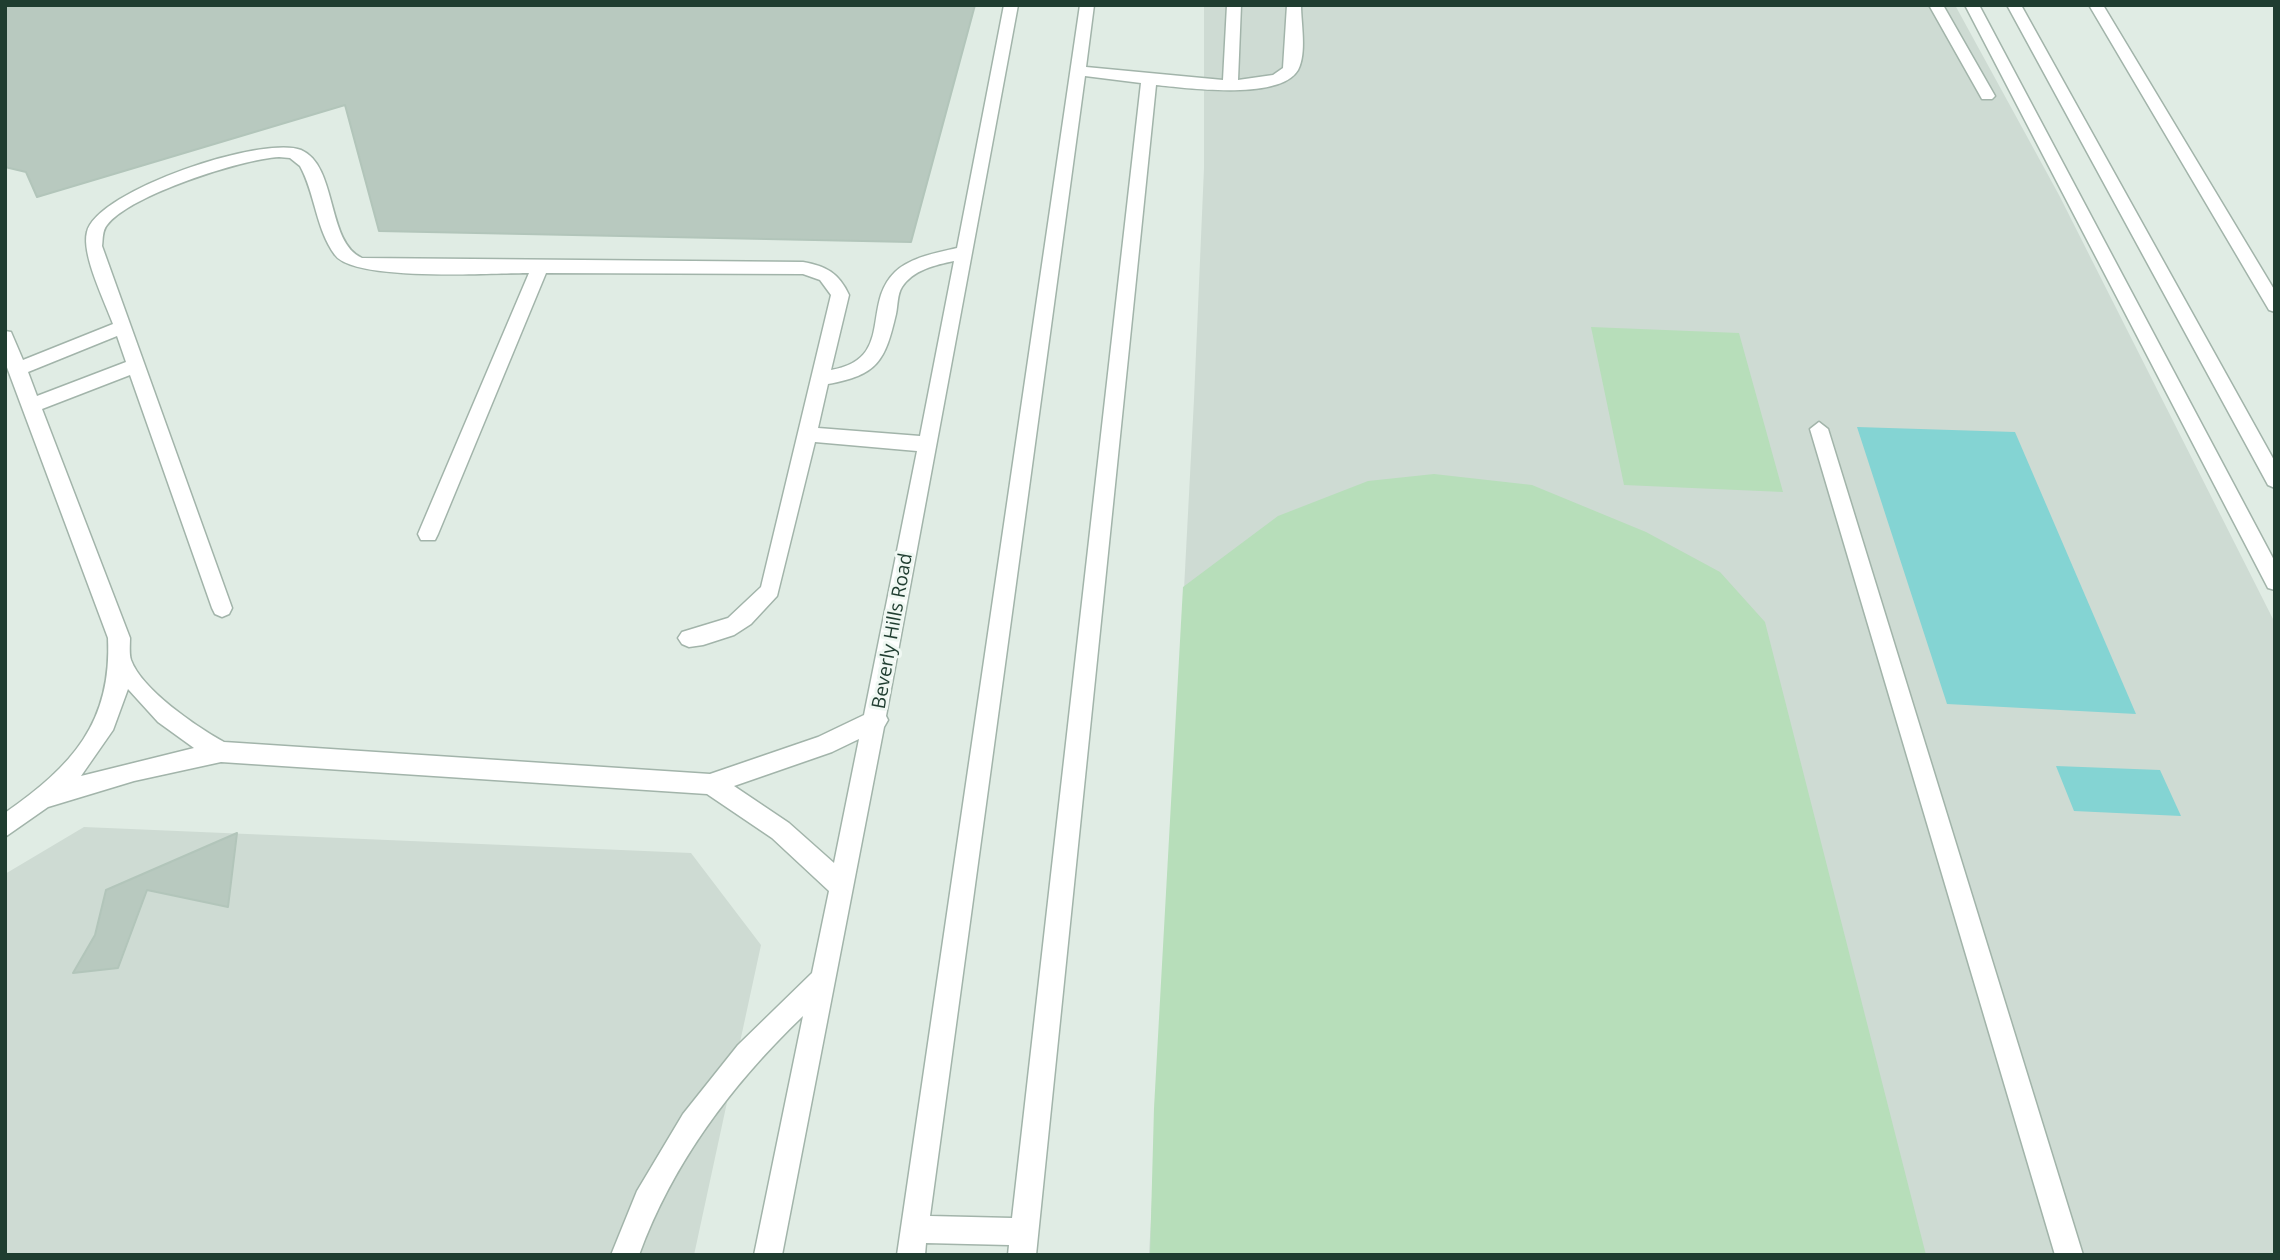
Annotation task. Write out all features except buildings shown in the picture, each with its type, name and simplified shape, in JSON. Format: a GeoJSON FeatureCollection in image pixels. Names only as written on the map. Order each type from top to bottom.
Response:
{"type":"FeatureCollection","features":[{"type":"Feature","properties":{"kind":"street","name":"Beverly Hills Road"},"geometry":{"type":"LineString","coordinates":[[768,1255],[877,720],[926,444],[1011,5]]}},
{"type":"Feature","properties":{"kind":"street"},"geometry":{"type":"LineString","coordinates":[[1087,5],[913,1242],[1023,1243],[1149,80]]}},
{"type":"Feature","properties":{"kind":"street"},"geometry":{"type":"LineString","coordinates":[[1230,84],[1234,5]]}},
{"type":"Feature","properties":{"kind":"street"},"geometry":{"type":"LineString","coordinates":[[1078,70],[1149,80],[1230,84],[1277,81],[1290,72],[1294,5]]}},
{"type":"Feature","properties":{"kind":"street"},"geometry":{"type":"LineString","coordinates":[[1936,5],[1987,96]]}},
{"type":"Feature","properties":{"kind":"street"},"geometry":{"type":"LineString","coordinates":[[1972,5],[2275,582]]}},
{"type":"Feature","properties":{"kind":"street"},"geometry":{"type":"LineString","coordinates":[[2014,5],[2275,480]]}},
{"type":"Feature","properties":{"kind":"street"},"geometry":{"type":"LineString","coordinates":[[2096,5],[2275,306]]}},
{"type":"Feature","properties":{"kind":"street"},"geometry":{"type":"LineString","coordinates":[[222,608],[94,246],[93,233],[102,219],[117,206],[136,196],[257,154],[274,151],[289,152],[307,164],[337,245],[343,256],[355,264],[818,270],[835,281],[839,295],[822,378],[770,590],[750,614],[719,634],[689,638]]}},
{"type":"Feature","properties":{"kind":"street"},"geometry":{"type":"LineString","coordinates":[[822,378],[851,374],[866,368],[877,356],[894,285],[901,278],[927,261],[963,253]]}},
{"type":"Feature","properties":{"kind":"street"},"geometry":{"type":"LineString","coordinates":[[428,534],[540,267]]}},
{"type":"Feature","properties":{"kind":"street"},"geometry":{"type":"LineString","coordinates":[[18,369],[122,327]]}},
{"type":"Feature","properties":{"kind":"street"},"geometry":{"type":"LineString","coordinates":[[5,337],[119,638],[123,666],[117,697],[102,731],[78,765],[44,798],[5,826]]}},
{"type":"Feature","properties":{"kind":"street"},"geometry":{"type":"LineString","coordinates":[[31,405],[136,365]]}},
{"type":"Feature","properties":{"kind":"street"},"geometry":{"type":"LineString","coordinates":[[1819,429],[2069,1255]]}},
{"type":"Feature","properties":{"kind":"street"},"geometry":{"type":"LineString","coordinates":[[809,434],[926,444]]}},
{"type":"Feature","properties":{"kind":"street"},"geometry":{"type":"LineString","coordinates":[[123,666],[147,699],[179,729],[221,752]]}},
{"type":"Feature","properties":{"kind":"street"},"geometry":{"type":"LineString","coordinates":[[44,798],[134,771],[221,752],[710,784],[824,744],[877,720]]}},
{"type":"Feature","properties":{"kind":"street"},"geometry":{"type":"LineString","coordinates":[[710,784],[758,811],[803,846],[842,888]]}},
{"type":"Feature","properties":{"kind":"street"},"geometry":{"type":"LineString","coordinates":[[625,1255],[654,1189],[714,1096],[747,1054],[824,979]]}},
{"type":"Feature","properties":{"kind":"shaded area"},"geometry":{"type":"Polygon","coordinates":[[[1204,5],[1955,5],[2059,195],[2275,623],[2275,1255],[1149,1255],[1194,399],[1204,168],[1204,5]]]}},
{"type":"Feature","properties":{"kind":"shaded area"},"geometry":{"type":"Polygon","coordinates":[[[84,827],[691,853],[761,945],[694,1255],[5,1255],[5,874],[84,827]]]}},
{"type":"Feature","properties":{"kind":"green space"},"geometry":{"type":"Polygon","coordinates":[[[1591,327],[1739,333],[1783,492],[1624,485],[1591,327]]]}},
{"type":"Feature","properties":{"kind":"green space"},"geometry":{"type":"Polygon","coordinates":[[[1434,474],[1532,485],[1646,532],[1720,572],[1765,622],[1926,1255],[1150,1255],[1154,1108],[1183,587],[1278,516],[1368,481],[1434,474]]]}},
{"type":"Feature","properties":{"kind":"water"},"geometry":{"type":"Polygon","coordinates":[[[1857,427],[2015,432],[2136,714],[1947,704],[1857,427]]]}},
{"type":"Feature","properties":{"kind":"water"},"geometry":{"type":"Polygon","coordinates":[[[2056,766],[2160,770],[2181,816],[2074,811],[2056,766]]]}}]}
